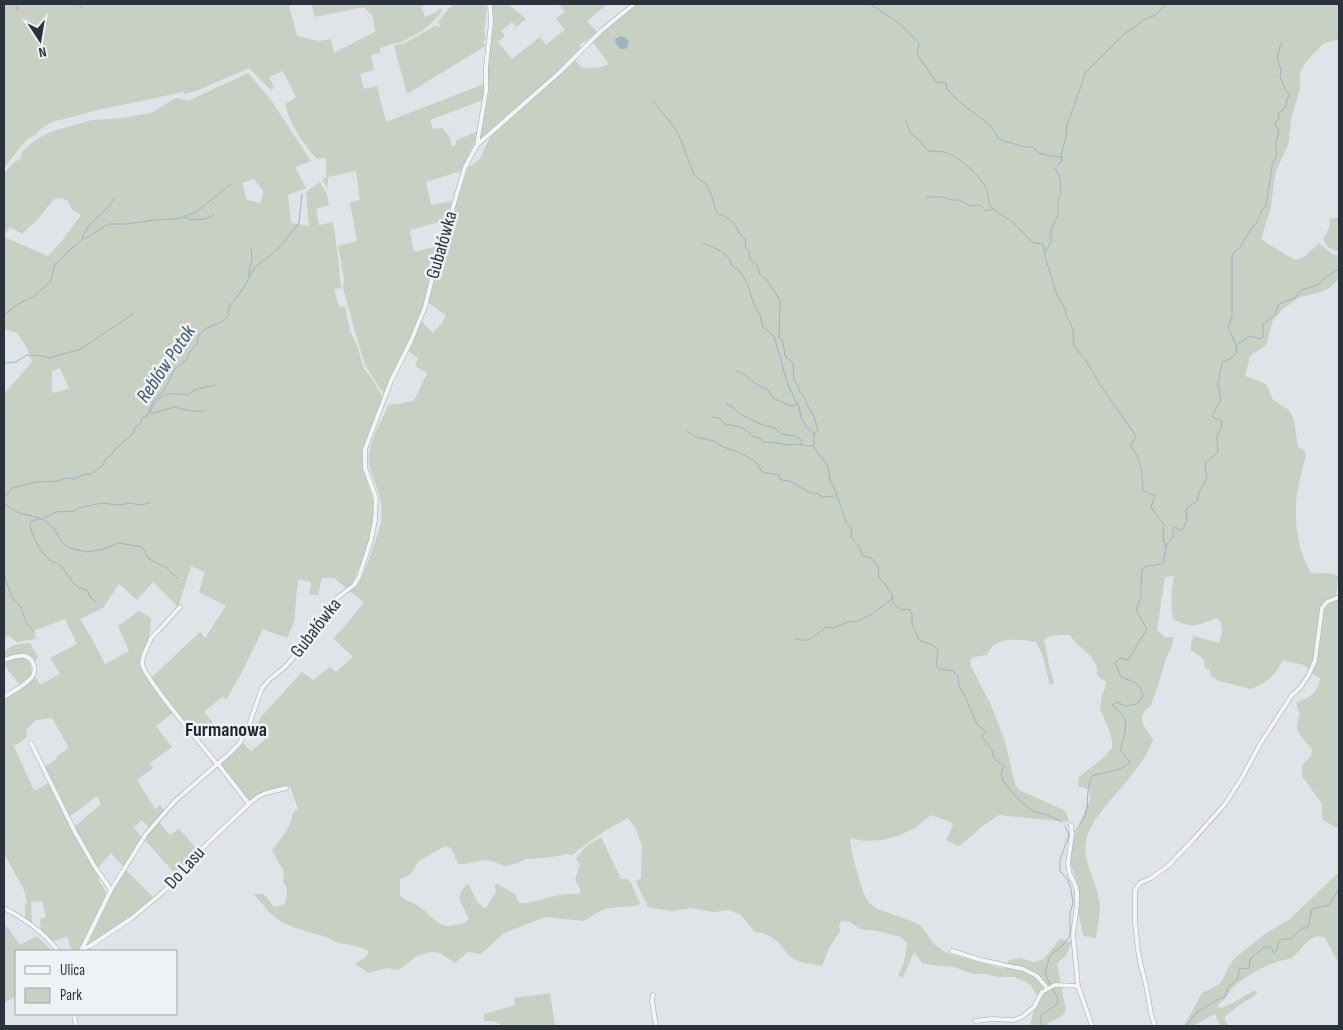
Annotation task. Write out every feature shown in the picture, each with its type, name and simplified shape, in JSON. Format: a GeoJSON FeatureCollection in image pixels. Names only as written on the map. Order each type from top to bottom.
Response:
{"type":"FeatureCollection","features":[{"type":"Feature","properties":{"kind":"street","name":"Gubałówka"},"geometry":{"type":"LineString","coordinates":[[82,950],[111,890],[146,834],[187,790],[239,744],[248,728],[262,688],[293,658],[315,628],[323,612],[354,585],[359,577],[371,540],[375,520],[376,498],[365,468],[365,449],[425,306],[465,167],[477,145],[486,91],[491,22],[490,4]]}},
{"type":"Feature","properties":{"kind":"street","name":"Gubałówka"},"geometry":{"type":"LineString","coordinates":[[477,145],[560,72],[601,30],[634,4]]}},
{"type":"Feature","properties":{"kind":"street"},"geometry":{"type":"LineString","coordinates":[[1155,1026],[1138,950],[1135,922],[1135,890],[1140,883],[1159,873],[1172,862],[1225,804],[1260,744],[1292,695],[1300,688],[1308,676],[1315,661],[1322,608],[1327,602],[1339,597]]}},
{"type":"Feature","properties":{"kind":"street"},"geometry":{"type":"LineString","coordinates":[[180,606],[150,638],[150,643],[142,663],[144,670],[172,709],[249,804]]}},
{"type":"Feature","properties":{"kind":"street"},"geometry":{"type":"LineString","coordinates":[[4,660],[24,655],[32,661],[35,670],[34,676],[4,697]]}},
{"type":"Feature","properties":{"kind":"street"},"geometry":{"type":"LineString","coordinates":[[32,743],[75,832],[111,890]]}},
{"type":"Feature","properties":{"kind":"street","name":"Do Lasu"},"geometry":{"type":"LineString","coordinates":[[82,950],[132,918],[156,898],[214,837],[259,796],[286,788]]}},
{"type":"Feature","properties":{"kind":"street"},"geometry":{"type":"LineString","coordinates":[[1071,825],[1072,834],[1068,864],[1070,875],[1077,891],[1077,905],[1073,927],[1078,986],[1092,1026]]}},
{"type":"Feature","properties":{"kind":"street"},"geometry":{"type":"LineString","coordinates":[[4,908],[41,932],[57,950]]}},
{"type":"Feature","properties":{"kind":"street"},"geometry":{"type":"LineString","coordinates":[[952,951],[981,960],[1023,969],[1037,976],[1048,989]]}},
{"type":"Feature","properties":{"kind":"street"},"geometry":{"type":"LineString","coordinates":[[975,1021],[992,1019],[1014,1020],[1034,1007],[1042,992],[1056,984],[1078,986]]}},
{"type":"Feature","properties":{"kind":"street"},"geometry":{"type":"LineString","coordinates":[[653,995],[652,1001],[656,1026]]}},
{"type":"Feature","properties":{"kind":"green space"},"geometry":{"type":"Polygon","coordinates":[[[4,4],[297,4],[289,6],[297,36],[319,41],[331,39],[334,53],[375,32],[373,16],[364,7],[315,17],[311,4],[429,4],[421,7],[425,17],[440,8],[442,10],[425,29],[402,42],[380,48],[380,53],[371,55],[374,70],[360,74],[364,89],[377,86],[386,122],[484,84],[483,100],[430,120],[433,129],[442,128],[450,137],[451,146],[455,146],[457,140],[478,131],[461,171],[426,182],[431,205],[453,201],[446,220],[410,230],[414,252],[439,246],[424,305],[385,393],[383,393],[365,365],[343,288],[344,279],[338,246],[357,241],[350,202],[360,200],[356,171],[328,177],[328,189],[322,180],[326,177],[326,158],[317,159],[302,140],[290,119],[285,104],[296,97],[283,71],[269,77],[274,88],[271,90],[249,68],[185,94],[183,92],[52,122],[27,139],[4,168],[4,4]]]}},
{"type":"Feature","properties":{"kind":"green space"},"geometry":{"type":"Polygon","coordinates":[[[456,4],[484,4],[487,8],[484,31],[486,39],[483,41],[487,45],[407,94],[394,46],[405,43],[435,26],[441,27],[438,22],[450,7],[456,4]]]}},
{"type":"Feature","properties":{"kind":"green space"},"geometry":{"type":"Polygon","coordinates":[[[492,4],[508,4],[526,19],[516,27],[512,22],[501,31],[505,36],[498,42],[512,59],[540,37],[546,45],[565,30],[556,18],[565,12],[559,4],[607,4],[587,21],[597,32],[579,45],[582,48],[479,142],[489,92],[488,70],[492,4]]]}},
{"type":"Feature","properties":{"kind":"green space"},"geometry":{"type":"Polygon","coordinates":[[[636,4],[1339,4],[1339,39],[1323,44],[1305,63],[1300,73],[1300,89],[1291,119],[1289,142],[1275,174],[1271,207],[1261,239],[1296,260],[1305,256],[1319,243],[1332,254],[1339,256],[1338,280],[1329,288],[1300,297],[1283,309],[1273,320],[1266,345],[1250,356],[1245,376],[1266,384],[1273,400],[1289,410],[1294,420],[1298,447],[1305,451],[1306,455],[1296,505],[1296,523],[1301,549],[1311,573],[1338,576],[1335,596],[1339,599],[1339,826],[1336,828],[1322,819],[1322,804],[1302,776],[1302,765],[1311,756],[1312,750],[1298,732],[1297,724],[1300,714],[1297,702],[1313,694],[1318,687],[1320,678],[1304,665],[1283,660],[1270,678],[1251,689],[1219,681],[1211,676],[1209,669],[1205,668],[1204,659],[1191,650],[1191,642],[1194,636],[1219,643],[1222,631],[1221,622],[1216,618],[1190,625],[1173,619],[1172,587],[1174,576],[1165,577],[1157,630],[1165,637],[1174,637],[1172,646],[1166,658],[1150,707],[1145,710],[1142,718],[1143,724],[1153,740],[1136,770],[1096,818],[1087,836],[1086,858],[1100,904],[1096,938],[1083,936],[1078,911],[1080,897],[1078,885],[1071,865],[1071,844],[1090,799],[1089,790],[1078,786],[1079,777],[1103,758],[1112,748],[1112,740],[1100,709],[1106,682],[1097,675],[1096,666],[1092,659],[1070,635],[1053,636],[1044,640],[1054,683],[1050,685],[1043,656],[1036,642],[1015,640],[999,642],[993,646],[987,655],[973,657],[970,660],[1005,741],[1015,784],[1019,790],[1064,810],[1069,822],[999,815],[958,846],[946,840],[953,825],[951,822],[931,815],[915,828],[897,836],[882,840],[864,841],[850,838],[857,872],[863,892],[869,903],[878,909],[921,926],[934,944],[946,953],[1004,969],[1009,960],[1020,958],[1034,962],[1044,959],[1060,939],[1071,942],[1066,956],[1057,963],[1066,1011],[1062,1016],[1048,1023],[1048,1026],[1030,1026],[1037,996],[1031,985],[1014,977],[973,974],[954,967],[922,963],[914,952],[903,977],[898,976],[904,962],[907,943],[901,937],[860,929],[850,922],[842,921],[839,925],[840,931],[829,948],[822,966],[794,959],[774,939],[755,932],[741,915],[729,910],[714,912],[690,908],[671,911],[648,907],[636,882],[641,878],[642,846],[635,827],[628,818],[606,830],[572,855],[527,859],[504,866],[484,860],[458,864],[451,848],[445,846],[419,861],[410,875],[400,879],[400,895],[420,907],[440,924],[449,926],[469,919],[459,899],[461,892],[467,884],[478,903],[484,908],[487,907],[496,893],[495,885],[497,884],[515,894],[519,903],[527,903],[563,894],[580,894],[580,889],[575,880],[580,865],[576,859],[585,847],[601,837],[621,879],[628,879],[640,904],[604,909],[583,921],[546,917],[504,933],[481,954],[468,952],[455,963],[440,953],[431,952],[417,956],[400,969],[387,968],[369,973],[355,964],[366,957],[369,951],[356,946],[338,943],[280,921],[269,912],[254,894],[264,894],[274,907],[285,904],[287,889],[283,881],[284,872],[272,850],[286,832],[294,812],[298,809],[290,786],[266,792],[247,805],[217,767],[243,743],[251,751],[265,740],[255,727],[261,717],[302,672],[313,680],[330,667],[336,672],[353,657],[333,638],[364,603],[350,591],[356,587],[363,575],[381,522],[380,497],[371,473],[369,461],[370,448],[389,404],[414,401],[427,373],[415,366],[418,358],[408,351],[421,321],[433,333],[446,315],[428,303],[448,229],[468,168],[480,159],[491,136],[569,66],[574,59],[582,68],[606,66],[609,64],[592,41],[636,4]]]}},
{"type":"Feature","properties":{"kind":"green space"},"geometry":{"type":"Polygon","coordinates":[[[248,73],[271,100],[311,161],[295,167],[306,188],[288,195],[291,223],[309,226],[306,192],[320,182],[327,194],[329,205],[316,209],[319,225],[333,222],[341,288],[334,289],[339,307],[345,306],[350,331],[357,345],[364,369],[383,398],[362,449],[362,460],[374,503],[375,518],[365,554],[352,584],[346,588],[334,578],[322,578],[318,595],[309,595],[311,582],[298,579],[294,622],[287,638],[263,629],[226,700],[223,696],[204,712],[214,724],[198,739],[151,678],[200,632],[205,638],[226,606],[199,592],[205,572],[191,566],[178,607],[153,582],[137,600],[119,584],[103,608],[80,619],[105,664],[129,651],[118,626],[139,611],[151,618],[149,642],[140,662],[173,713],[156,726],[172,747],[150,763],[153,768],[137,780],[155,809],[160,805],[164,810],[149,828],[142,820],[134,827],[142,838],[124,867],[111,853],[97,869],[74,827],[101,804],[97,796],[69,817],[44,767],[69,748],[52,718],[36,720],[26,730],[27,737],[14,746],[34,791],[49,783],[100,877],[98,879],[107,894],[79,950],[72,950],[67,937],[53,941],[41,930],[40,919],[46,917],[42,901],[31,902],[32,923],[25,918],[27,902],[24,890],[6,857],[4,857],[4,699],[35,676],[40,685],[60,674],[50,658],[77,644],[65,619],[33,631],[36,639],[17,642],[8,635],[4,641],[4,394],[32,362],[27,348],[17,333],[4,329],[4,237],[48,256],[81,215],[72,210],[68,201],[62,198],[54,199],[37,220],[22,234],[10,227],[4,236],[4,173],[20,159],[22,152],[35,140],[50,132],[92,120],[122,118],[151,113],[176,98],[188,101],[248,73]],[[254,179],[242,183],[247,200],[261,203],[263,191],[254,179]],[[60,368],[52,371],[52,393],[69,389],[60,368]]]}},
{"type":"Feature","properties":{"kind":"green space"},"geometry":{"type":"Polygon","coordinates":[[[1339,217],[1339,251],[1329,248],[1323,239],[1329,228],[1330,219],[1339,217]]]}},
{"type":"Feature","properties":{"kind":"green space"},"geometry":{"type":"Polygon","coordinates":[[[30,643],[38,657],[34,663],[29,656],[23,653],[4,658],[4,651],[14,645],[30,643]]]}},
{"type":"Feature","properties":{"kind":"green space"},"geometry":{"type":"Polygon","coordinates":[[[25,657],[32,672],[28,679],[20,685],[4,665],[4,661],[25,657]]]}},
{"type":"Feature","properties":{"kind":"green space"},"geometry":{"type":"Polygon","coordinates":[[[159,822],[170,835],[179,829],[199,851],[177,876],[145,840],[159,822]]]}},
{"type":"Feature","properties":{"kind":"green space"},"geometry":{"type":"Polygon","coordinates":[[[126,870],[154,898],[140,911],[87,946],[112,892],[126,870]]]}},
{"type":"Feature","properties":{"kind":"green space"},"geometry":{"type":"Polygon","coordinates":[[[1339,872],[1339,962],[1325,938],[1314,937],[1291,958],[1266,966],[1236,984],[1218,1005],[1219,1008],[1231,1004],[1253,991],[1257,992],[1256,995],[1225,1016],[1225,1021],[1229,1026],[1220,1026],[1215,1014],[1192,1026],[1184,1026],[1202,993],[1221,983],[1235,958],[1265,934],[1290,919],[1339,872]]]}},
{"type":"Feature","properties":{"kind":"green space"},"geometry":{"type":"Polygon","coordinates":[[[4,926],[9,929],[20,945],[37,936],[51,950],[15,950],[15,997],[5,1002],[4,926]]]}},
{"type":"Feature","properties":{"kind":"green space"},"geometry":{"type":"Polygon","coordinates":[[[550,993],[555,1026],[503,1026],[494,1021],[484,1021],[484,1014],[515,1005],[514,998],[550,993]]]}},
{"type":"Feature","properties":{"kind":"water"},"geometry":{"type":"Polygon","coordinates":[[[621,36],[629,42],[627,48],[620,49],[615,42],[615,39],[621,36]]]}},
{"type":"Feature","properties":{"kind":"waterway"},"geometry":{"type":"LineString","coordinates":[[15,4],[18,11]]}},
{"type":"Feature","properties":{"kind":"waterway"},"geometry":{"type":"LineString","coordinates":[[78,4],[82,8]]}},
{"type":"Feature","properties":{"kind":"waterway"},"geometry":{"type":"LineString","coordinates":[[870,4],[899,23],[919,43],[917,54],[936,82],[946,83],[947,89],[957,100],[991,126],[998,138],[1025,147],[1033,147],[1039,153],[1062,157]]}},
{"type":"Feature","properties":{"kind":"waterway"},"geometry":{"type":"LineString","coordinates":[[1165,547],[1164,525],[1151,507],[1155,496],[1143,490],[1141,467],[1131,446],[1136,436],[1074,346],[1073,329],[1057,295],[1044,253],[1052,241],[1050,234],[1058,214],[1058,200],[1061,192],[1060,177],[1055,168],[1062,161],[1061,155],[1067,125],[1086,72],[1125,33],[1145,19],[1156,15],[1166,4]]}},
{"type":"Feature","properties":{"kind":"waterway"},"geometry":{"type":"LineString","coordinates":[[1236,345],[1228,327],[1232,317],[1232,255],[1241,246],[1266,206],[1279,132],[1275,122],[1279,119],[1278,114],[1285,108],[1289,94],[1280,77],[1281,70],[1277,57],[1281,43]]}},
{"type":"Feature","properties":{"kind":"waterway"},"geometry":{"type":"LineString","coordinates":[[653,101],[675,128],[694,175],[707,185],[717,213],[729,219],[737,227],[745,239],[750,260],[757,265],[760,274],[767,280],[780,300],[779,337],[783,342],[785,356],[793,362],[794,380],[814,416],[818,430],[814,434]]}},
{"type":"Feature","properties":{"kind":"waterway"},"geometry":{"type":"LineString","coordinates":[[906,121],[911,134],[928,151],[949,154],[969,167],[987,190],[989,204],[992,208],[1014,223],[1033,243],[1043,244],[1044,250]]}},
{"type":"Feature","properties":{"kind":"waterway"},"geometry":{"type":"LineString","coordinates":[[185,216],[195,213],[231,184]]}},
{"type":"Feature","properties":{"kind":"waterway","name":"Reblów Potok"},"geometry":{"type":"LineString","coordinates":[[4,497],[12,488],[36,482],[58,481],[67,478],[75,479],[82,475],[91,474],[102,466],[116,448],[132,435],[142,418],[147,416],[153,402],[165,389],[174,370],[187,359],[189,353],[197,344],[198,337],[205,329],[221,322],[228,316],[229,307],[244,287],[255,267],[277,250],[299,223],[302,194]]}},
{"type":"Feature","properties":{"kind":"waterway"},"geometry":{"type":"LineString","coordinates":[[926,197],[959,200],[971,206],[980,205],[986,211],[993,209]]}},
{"type":"Feature","properties":{"kind":"waterway"},"geometry":{"type":"LineString","coordinates":[[82,238],[89,225],[107,208],[114,198]]}},
{"type":"Feature","properties":{"kind":"waterway"},"geometry":{"type":"LineString","coordinates":[[4,315],[18,304],[33,297],[51,281],[55,264],[68,251],[82,239],[108,224],[127,224],[184,217],[193,220],[205,219],[214,215]]}},
{"type":"Feature","properties":{"kind":"waterway"},"geometry":{"type":"LineString","coordinates":[[702,243],[724,254],[728,257],[732,266],[739,270],[748,285],[763,327],[774,336],[788,385],[799,407],[805,425],[814,434],[814,448],[828,466],[830,480],[846,522],[851,528],[852,539],[858,545],[863,556],[871,558],[878,566],[879,578],[892,595],[893,603],[901,610],[909,609],[912,614],[912,624],[919,640],[933,645],[938,651],[936,665],[939,669],[953,671],[958,676],[959,686],[977,724],[985,731],[982,737],[992,750],[994,758],[1004,766],[1001,773],[1003,781],[1021,802],[1033,811],[1062,822]]}},
{"type":"Feature","properties":{"kind":"waterway"},"geometry":{"type":"LineString","coordinates":[[248,277],[252,259],[251,248]]}},
{"type":"Feature","properties":{"kind":"waterway"},"geometry":{"type":"LineString","coordinates":[[1074,832],[1085,814],[1088,787],[1092,776],[1116,770],[1130,762],[1120,750],[1124,738],[1124,717],[1112,705],[1117,702],[1125,706],[1137,704],[1143,696],[1138,685],[1121,677],[1115,663],[1120,658],[1128,660],[1147,629],[1137,612],[1141,597],[1142,569],[1147,566],[1163,563],[1167,544],[1173,537],[1175,527],[1182,531],[1187,520],[1186,509],[1197,501],[1200,490],[1207,478],[1205,464],[1218,452],[1217,436],[1221,429],[1222,421],[1212,417],[1221,400],[1218,384],[1222,362],[1232,358],[1237,352],[1236,345],[1250,336],[1261,339],[1263,337],[1263,324],[1274,316],[1279,304],[1295,298],[1301,290],[1318,285],[1323,279],[1339,269]]}},
{"type":"Feature","properties":{"kind":"waterway"},"geometry":{"type":"LineString","coordinates":[[4,363],[16,362],[27,355],[49,358],[81,349],[133,314]]}},
{"type":"Feature","properties":{"kind":"waterway"},"geometry":{"type":"LineString","coordinates":[[737,371],[759,386],[767,389],[773,398],[791,406],[798,404]]}},
{"type":"Feature","properties":{"kind":"waterway"},"geometry":{"type":"LineString","coordinates":[[149,413],[162,396],[170,394],[188,395],[194,390],[215,385]]}},
{"type":"Feature","properties":{"kind":"waterway"},"geometry":{"type":"LineString","coordinates":[[726,404],[750,419],[775,428],[781,434],[796,436],[801,440],[802,444]]}},
{"type":"Feature","properties":{"kind":"waterway"},"geometry":{"type":"LineString","coordinates":[[150,413],[174,407],[191,411],[203,411]]}},
{"type":"Feature","properties":{"kind":"waterway"},"geometry":{"type":"LineString","coordinates":[[712,417],[719,418],[726,425],[742,428],[754,437],[760,438],[763,442],[813,445]]}},
{"type":"Feature","properties":{"kind":"waterway"},"geometry":{"type":"LineString","coordinates":[[687,431],[696,437],[714,441],[723,447],[746,456],[757,463],[762,472],[779,475],[781,480],[790,481],[811,493],[816,493],[823,497],[835,496]]}},
{"type":"Feature","properties":{"kind":"waterway"},"geometry":{"type":"LineString","coordinates":[[96,602],[91,598],[87,590],[75,585],[62,567],[51,561],[44,554],[34,538],[30,523],[56,512],[74,511],[101,503],[119,505],[150,503]]}},
{"type":"Feature","properties":{"kind":"waterway"},"geometry":{"type":"LineString","coordinates":[[4,504],[19,513],[40,518]]}},
{"type":"Feature","properties":{"kind":"waterway"},"geometry":{"type":"LineString","coordinates":[[43,519],[55,530],[61,541],[69,548],[87,552],[104,549],[119,543],[142,547],[149,559],[167,568],[178,579]]}},
{"type":"Feature","properties":{"kind":"waterway"},"geometry":{"type":"LineString","coordinates":[[4,574],[11,596],[20,606],[27,624],[35,633]]}},
{"type":"Feature","properties":{"kind":"waterway"},"geometry":{"type":"LineString","coordinates":[[795,639],[808,640],[826,627],[833,628],[850,621],[856,622],[872,614],[893,598]]}},
{"type":"Feature","properties":{"kind":"waterway"},"geometry":{"type":"LineString","coordinates":[[1050,984],[1045,973],[1050,955],[1061,947],[1070,936],[1070,913],[1073,903],[1071,889],[1068,880],[1060,871],[1060,860],[1069,835],[1065,826]]}},
{"type":"Feature","properties":{"kind":"waterway"},"geometry":{"type":"LineString","coordinates":[[1186,1026],[1197,1012],[1225,997],[1228,987],[1238,979],[1239,969],[1249,968],[1250,959],[1261,949],[1270,946],[1274,953],[1282,939],[1291,939],[1302,928],[1308,928],[1312,909],[1329,905],[1339,889]]}},
{"type":"Feature","properties":{"kind":"waterway"},"geometry":{"type":"LineString","coordinates":[[1043,1026],[1040,1021],[1041,1015],[1057,1004],[1058,999],[1053,989]]}},
{"type":"Feature","properties":{"kind":"district","name":"Furmanowa"},"geometry":{"type":"Point","coordinates":[226,730]}}]}
